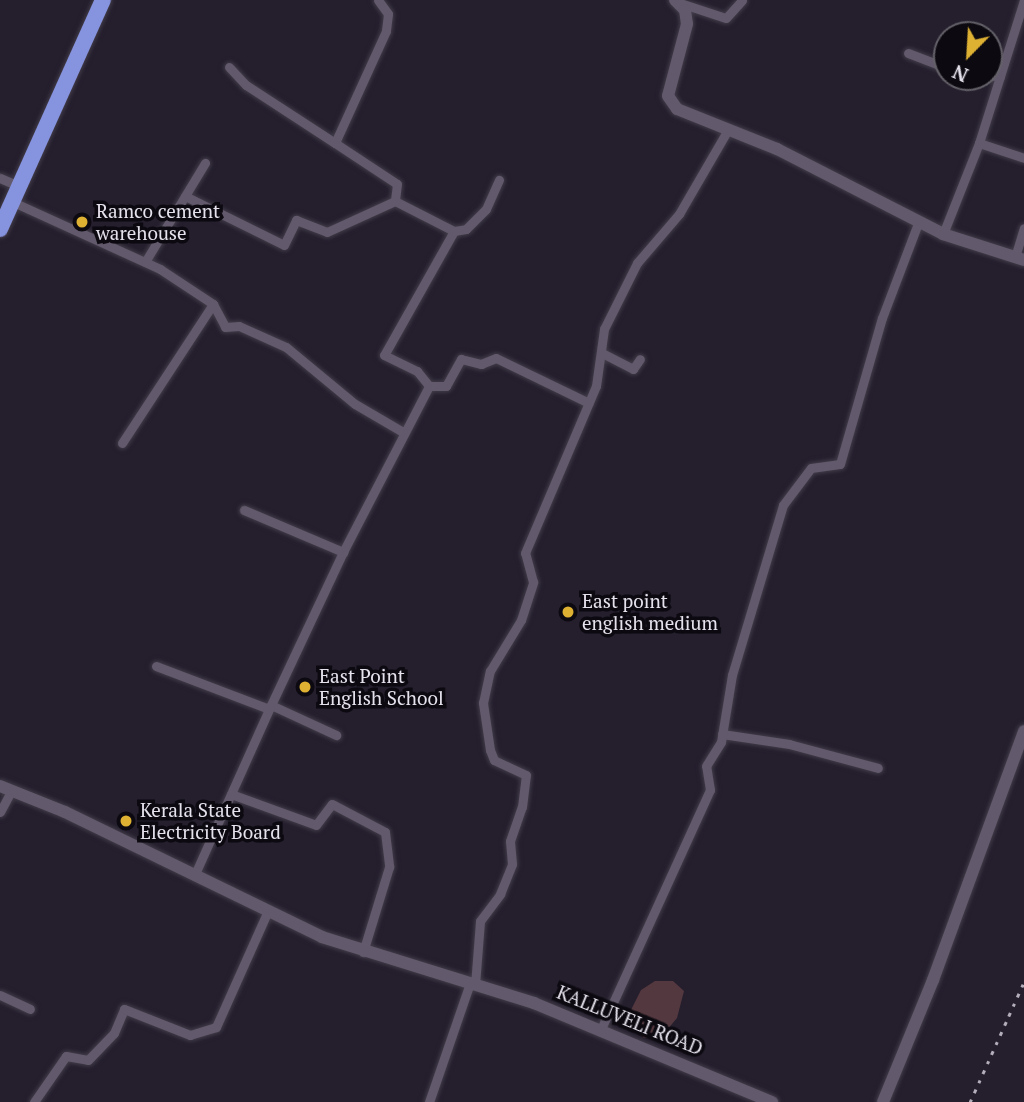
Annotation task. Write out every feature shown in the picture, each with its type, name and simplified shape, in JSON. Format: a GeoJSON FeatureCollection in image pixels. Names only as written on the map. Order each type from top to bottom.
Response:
{"type":"FeatureCollection","features":[{"type":"Feature","properties":{"kind":"highway"},"geometry":{"type":"LineString","coordinates":[[0,229],[103,0]]}},
{"type":"Feature","properties":{"kind":"street"},"geometry":{"type":"LineString","coordinates":[[335,143],[386,31],[388,14],[378,0]]}},
{"type":"Feature","properties":{"kind":"street"},"geometry":{"type":"LineString","coordinates":[[678,1],[726,18],[742,0]]}},
{"type":"Feature","properties":{"kind":"street"},"geometry":{"type":"LineString","coordinates":[[1003,69],[1020,31],[1024,0]]}},
{"type":"Feature","properties":{"kind":"street"},"geometry":{"type":"LineString","coordinates":[[678,1],[687,24],[668,96],[671,104],[726,133],[776,149],[943,234],[1019,258],[1024,228]]}},
{"type":"Feature","properties":{"kind":"street"},"geometry":{"type":"LineString","coordinates":[[908,53],[933,63]]}},
{"type":"Feature","properties":{"kind":"street"},"geometry":{"type":"LineString","coordinates":[[229,67],[246,85],[387,175],[397,184],[395,201]]}},
{"type":"Feature","properties":{"kind":"street"},"geometry":{"type":"LineString","coordinates":[[943,234],[979,142],[995,91]]}},
{"type":"Feature","properties":{"kind":"street"},"geometry":{"type":"LineString","coordinates":[[429,1102],[472,984],[480,921],[500,894],[512,864],[510,841],[522,807],[526,775],[494,760],[485,691],[491,671],[521,620],[533,582],[526,553],[530,537],[589,403],[602,353],[604,329],[637,263],[679,214],[726,133]]}},
{"type":"Feature","properties":{"kind":"street"},"geometry":{"type":"LineString","coordinates":[[979,142],[1024,159]]}},
{"type":"Feature","properties":{"kind":"street"},"geometry":{"type":"LineString","coordinates":[[145,262],[205,163]]}},
{"type":"Feature","properties":{"kind":"street"},"geometry":{"type":"LineString","coordinates":[[0,178],[17,195],[145,262],[213,304],[225,327],[239,326],[286,347],[355,404],[403,432]]}},
{"type":"Feature","properties":{"kind":"street"},"geometry":{"type":"LineString","coordinates":[[395,201],[454,231],[466,229],[486,209],[499,180]]}},
{"type":"Feature","properties":{"kind":"street"},"geometry":{"type":"LineString","coordinates":[[185,196],[284,245],[296,220],[327,232],[395,201]]}},
{"type":"Feature","properties":{"kind":"street"},"geometry":{"type":"LineString","coordinates":[[601,1029],[710,790],[706,766],[722,734],[732,676],[783,505],[811,468],[840,464],[853,429],[882,318],[918,223]]}},
{"type":"Feature","properties":{"kind":"street"},"geometry":{"type":"LineString","coordinates":[[429,386],[417,371],[384,355],[454,231]]}},
{"type":"Feature","properties":{"kind":"street"},"geometry":{"type":"LineString","coordinates":[[122,443],[213,304]]}},
{"type":"Feature","properties":{"kind":"street"},"geometry":{"type":"LineString","coordinates":[[602,353],[633,369],[640,359]]}},
{"type":"Feature","properties":{"kind":"street"},"geometry":{"type":"LineString","coordinates":[[429,386],[446,386],[461,359],[481,364],[496,358],[589,403]]}},
{"type":"Feature","properties":{"kind":"street"},"geometry":{"type":"LineString","coordinates":[[195,874],[343,552],[429,386]]}},
{"type":"Feature","properties":{"kind":"street"},"geometry":{"type":"LineString","coordinates":[[244,510],[343,552]]}},
{"type":"Feature","properties":{"kind":"street"},"geometry":{"type":"LineString","coordinates":[[156,666],[336,734]]}},
{"type":"Feature","properties":{"kind":"street"},"geometry":{"type":"LineString","coordinates":[[883,1102],[933,980],[1024,731]]}},
{"type":"Feature","properties":{"kind":"street"},"geometry":{"type":"LineString","coordinates":[[722,734],[789,744],[878,768]]}},
{"type":"Feature","properties":{"kind":"street"},"geometry":{"type":"LineString","coordinates":[[0,813],[5,789]]}},
{"type":"Feature","properties":{"kind":"street","name":"KALLUVELI ROAD"},"geometry":{"type":"LineString","coordinates":[[5,789],[363,952],[472,984],[601,1029],[772,1102]]}},
{"type":"Feature","properties":{"kind":"street"},"geometry":{"type":"LineString","coordinates":[[231,794],[316,825],[332,804],[385,832],[389,867],[363,952]]}},
{"type":"Feature","properties":{"kind":"street"},"geometry":{"type":"LineString","coordinates":[[34,1102],[66,1056],[88,1060],[114,1032],[124,1009],[190,1035],[216,1027],[268,911]]}},
{"type":"Feature","properties":{"kind":"street"},"geometry":{"type":"LineString","coordinates":[[0,995],[30,1009]]}},
{"type":"Feature","properties":{"kind":"shaded area"},"geometry":{"type":"Polygon","coordinates":[[[655,981],[673,981],[684,991],[677,1018],[662,1036],[644,1038],[631,1027],[630,1012],[641,990],[655,981]]]}},
{"type":"Feature","properties":{"kind":"railway"},"geometry":{"type":"LineString","coordinates":[[970,1102],[1024,982]]}},
{"type":"Feature","properties":{"kind":"place","name":"Ramco cement warehouse"},"geometry":{"type":"Point","coordinates":[82,222]}},
{"type":"Feature","properties":{"kind":"place","name":"East point english medium"},"geometry":{"type":"Point","coordinates":[568,612]}},
{"type":"Feature","properties":{"kind":"place","name":"East Point English School"},"geometry":{"type":"Point","coordinates":[305,687]}},
{"type":"Feature","properties":{"kind":"place","name":"Kerala State Electricity Board"},"geometry":{"type":"Point","coordinates":[126,821]}}]}
